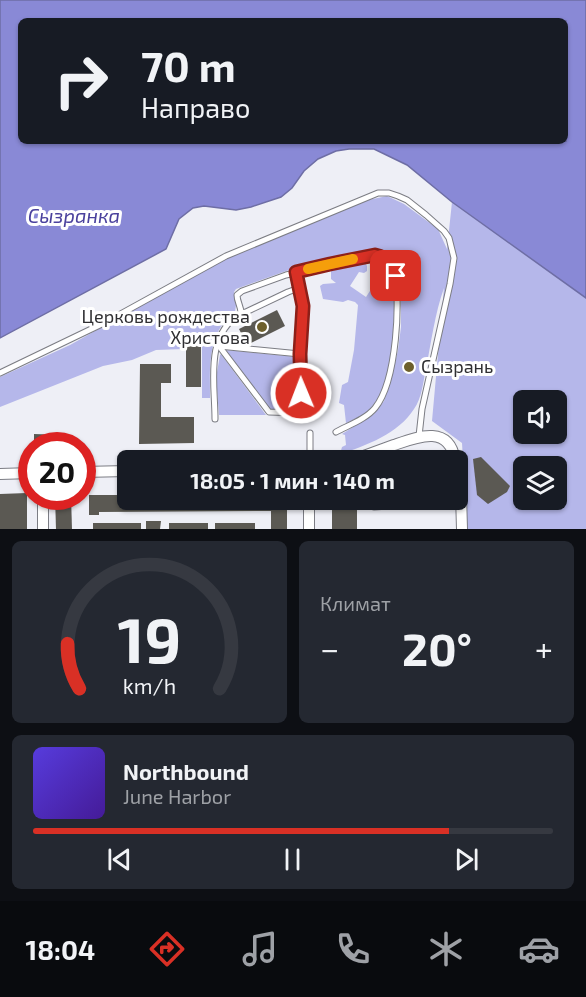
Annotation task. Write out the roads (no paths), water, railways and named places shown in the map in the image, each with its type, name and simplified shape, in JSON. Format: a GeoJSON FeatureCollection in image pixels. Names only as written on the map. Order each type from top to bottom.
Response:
{"type":"FeatureCollection","features":[{"type":"Feature","properties":{"kind":"street"},"geometry":{"type":"LineString","coordinates":[[380,450],[419,436],[441,438],[452,450]]}},
{"type":"Feature","properties":{"kind":"street"},"geometry":{"type":"LineString","coordinates":[[96,472],[117,471]]}},
{"type":"Feature","properties":{"kind":"street"},"geometry":{"type":"LineString","coordinates":[[0,474],[18,473]]}},
{"type":"Feature","properties":{"kind":"street"},"geometry":{"type":"LineString","coordinates":[[43,510],[44,529]]}},
{"type":"Feature","properties":{"kind":"street"},"geometry":{"type":"LineString","coordinates":[[309,510],[309,529]]}},
{"type":"Feature","properties":{"kind":"street"},"geometry":{"type":"LineString","coordinates":[[460,510],[462,529]]}},
{"type":"Feature","properties":{"kind":"lane"},"geometry":{"type":"LineString","coordinates":[[0,373],[106,322],[226,255],[378,193],[388,192],[407,200],[444,231],[449,237],[454,258],[422,409],[419,436]]}},
{"type":"Feature","properties":{"kind":"lane"},"geometry":{"type":"LineString","coordinates":[[241,313],[237,295],[242,291],[296,272],[375,255],[382,257],[394,267],[397,290],[396,331],[392,358],[382,395],[368,415],[336,432]]}},
{"type":"Feature","properties":{"kind":"lane"},"geometry":{"type":"LineString","coordinates":[[218,346],[270,413],[301,413],[300,354],[303,306],[296,272]]}},
{"type":"Feature","properties":{"kind":"lane"},"geometry":{"type":"LineString","coordinates":[[215,419],[213,374],[219,336],[224,327],[241,313],[299,288]]}},
{"type":"Feature","properties":{"kind":"lane"},"geometry":{"type":"LineString","coordinates":[[218,346],[300,354]]}},
{"type":"Feature","properties":{"kind":"lane"},"geometry":{"type":"LineString","coordinates":[[309,450],[310,433]]}},
{"type":"Feature","properties":{"kind":"water","name":"Сызранка"},"geometry":{"type":"Polygon","coordinates":[[[0,0],[586,0],[586,298],[452,202],[407,165],[374,149],[336,151],[318,159],[281,197],[251,207],[236,210],[204,206],[193,208],[179,219],[166,249],[0,338],[0,0]]]}},
{"type":"Feature","properties":{"kind":"place","name":"Церковь рождества Христова"},"geometry":{"type":"Point","coordinates":[262,327]}},
{"type":"Feature","properties":{"kind":"place","name":"Сызрань"},"geometry":{"type":"Point","coordinates":[409,367]}}]}
